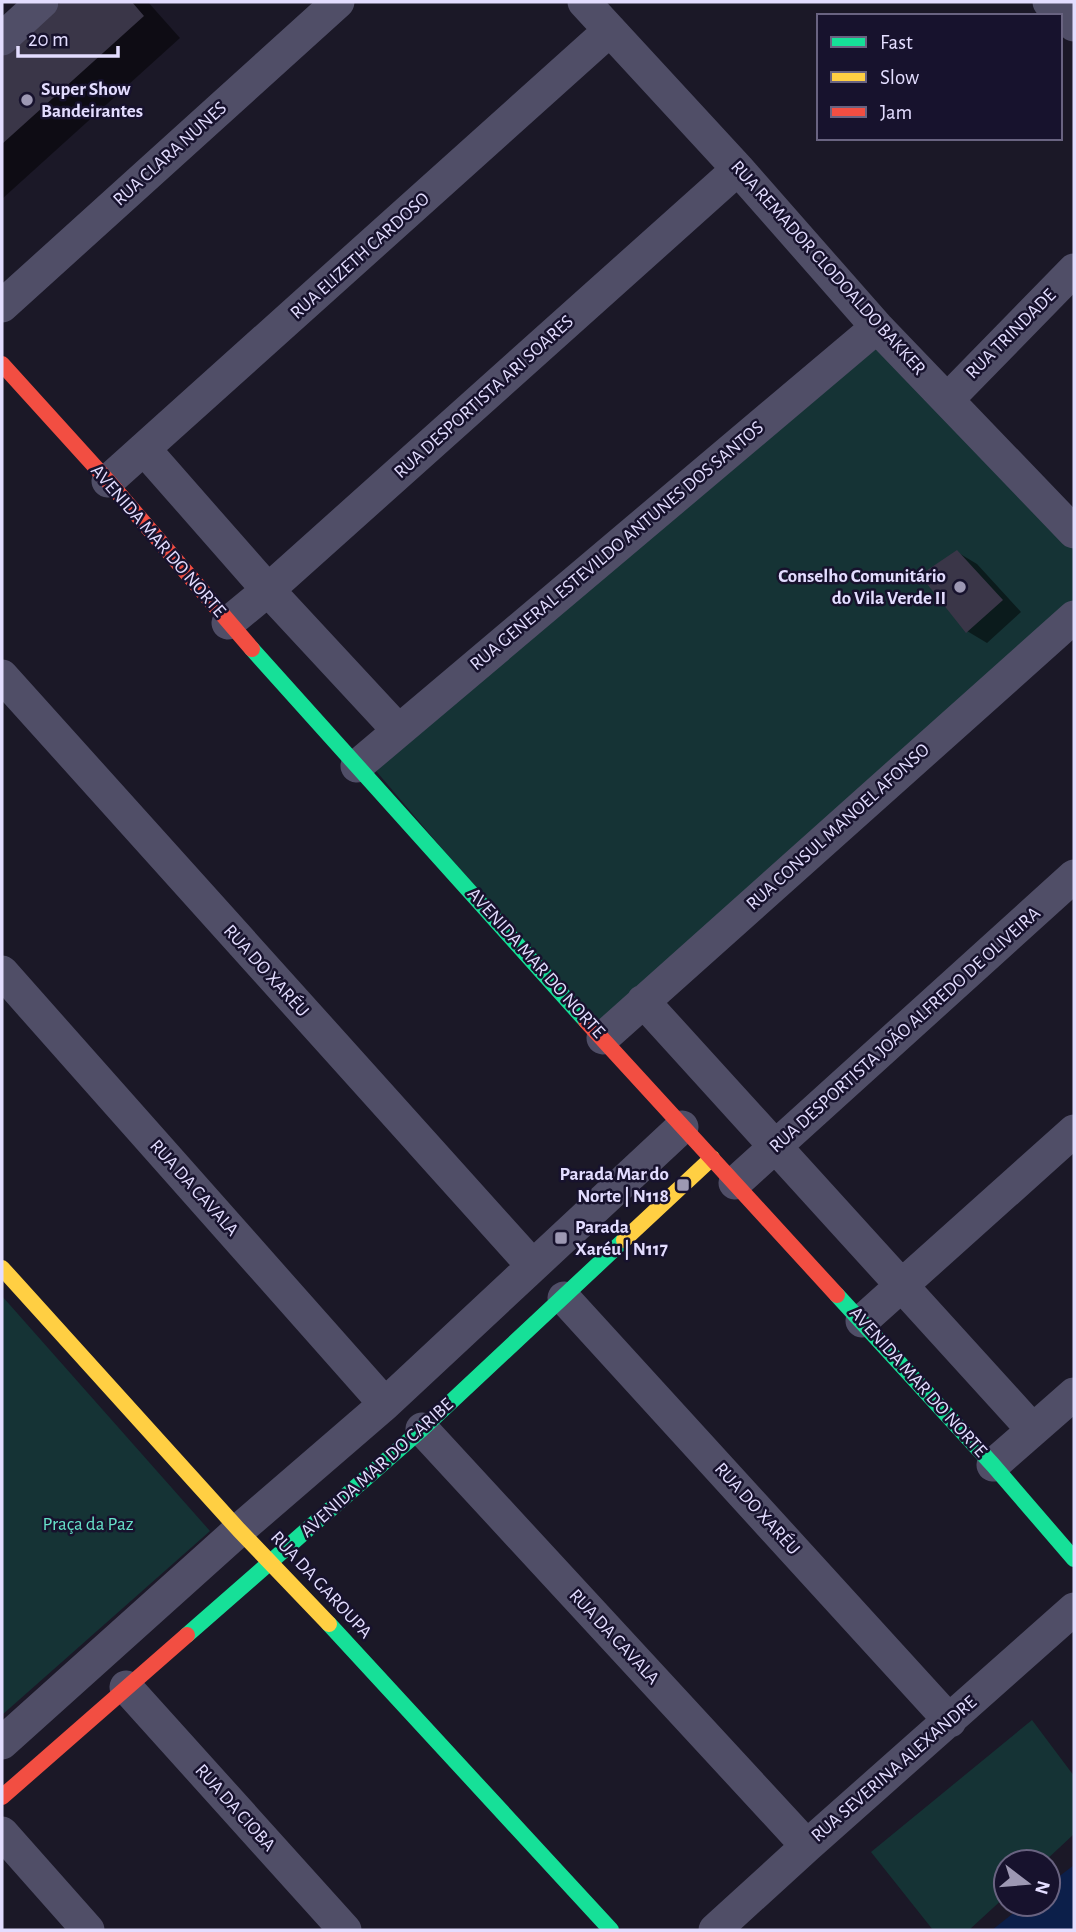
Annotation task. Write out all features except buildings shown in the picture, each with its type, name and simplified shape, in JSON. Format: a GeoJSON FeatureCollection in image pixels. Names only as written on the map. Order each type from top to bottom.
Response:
{"type":"FeatureCollection","features":[{"type":"Feature","properties":{"kind":"street"},"geometry":{"type":"LineString","coordinates":[[2,39],[42,2]]}},
{"type":"Feature","properties":{"kind":"street","name":"RUA CLARA NUNES"},"geometry":{"type":"LineString","coordinates":[[2,306],[338,2]]}},
{"type":"Feature","properties":{"kind":"street","name":"RUA REMADOR CLODOALDO BAKKER"},"geometry":{"type":"LineString","coordinates":[[584,2],[738,169],[877,327],[1074,532]]}},
{"type":"Feature","properties":{"kind":"street"},"geometry":{"type":"LineString","coordinates":[[1049,2],[1074,25]]}},
{"type":"Feature","properties":{"kind":"street","name":"RUA ELIZETH CARDOSO"},"geometry":{"type":"LineString","coordinates":[[108,481],[610,30]]}},
{"type":"Feature","properties":{"kind":"street","name":"RUA DESPORTISTA ARI SOARES"},"geometry":{"type":"LineString","coordinates":[[228,623],[738,169]]}},
{"type":"Feature","properties":{"kind":"street","name":"RUA TRINDADE"},"geometry":{"type":"LineString","coordinates":[[948,399],[1074,270]]}},
{"type":"Feature","properties":{"kind":"street","name":"RUA GENERAL ESTEVILDO ANTUNES DOS SANTOS"},"geometry":{"type":"LineString","coordinates":[[358,766],[877,327]]}},
{"type":"Feature","properties":{"kind":"street","name":"AVENIDA MAR DO NORTE"},"geometry":{"type":"LineString","coordinates":[[2,364],[108,481],[228,623],[682,1127],[993,1465],[1074,1559]]}},
{"type":"Feature","properties":{"kind":"street"},"geometry":{"type":"LineString","coordinates":[[145,450],[268,590],[398,730]]}},
{"type":"Feature","properties":{"kind":"street","name":"RUA CONSUL MANOEL AFONSO"},"geometry":{"type":"LineString","coordinates":[[603,1038],[1074,617]]}},
{"type":"Feature","properties":{"kind":"street","name":"RUA DO XARÉU"},"geometry":{"type":"LineString","coordinates":[[2,676],[532,1265]]}},
{"type":"Feature","properties":{"kind":"street","name":"RUA DESPORTISTA JOÃO ALFREDO DE OLIVEIRA"},"geometry":{"type":"LineString","coordinates":[[735,1183],[1074,876]]}},
{"type":"Feature","properties":{"kind":"street","name":"RUA DA CAVALA"},"geometry":{"type":"LineString","coordinates":[[2,972],[385,1404]]}},
{"type":"Feature","properties":{"kind":"street"},"geometry":{"type":"LineString","coordinates":[[643,1001],[1033,1430]]}},
{"type":"Feature","properties":{"kind":"street"},"geometry":{"type":"LineString","coordinates":[[2,1743],[239,1530],[385,1404],[682,1127]]}},
{"type":"Feature","properties":{"kind":"street"},"geometry":{"type":"LineString","coordinates":[[862,1321],[1074,1131]]}},
{"type":"Feature","properties":{"kind":"street","name":"AVENIDA MAR DO CARIBE"},"geometry":{"type":"LineString","coordinates":[[2,1797],[125,1686],[272,1562],[422,1429],[712,1158]]}},
{"type":"Feature","properties":{"kind":"street","name":"RUA DA GAROUPA"},"geometry":{"type":"LineString","coordinates":[[2,1268],[239,1530],[272,1562],[611,1930]]}},
{"type":"Feature","properties":{"kind":"street","name":"RUA DO XARÉU"},"geometry":{"type":"LineString","coordinates":[[564,1298],[950,1721]]}},
{"type":"Feature","properties":{"kind":"street"},"geometry":{"type":"LineString","coordinates":[[993,1465],[1074,1394]]}},
{"type":"Feature","properties":{"kind":"street","name":"RUA DA CAVALA"},"geometry":{"type":"LineString","coordinates":[[422,1429],[807,1846]]}},
{"type":"Feature","properties":{"kind":"street","name":"RUA SEVERINA ALEXANDRE"},"geometry":{"type":"LineString","coordinates":[[715,1930],[1074,1609]]}},
{"type":"Feature","properties":{"kind":"street","name":"RUA DA CIOBA"},"geometry":{"type":"LineString","coordinates":[[125,1686],[345,1930]]}},
{"type":"Feature","properties":{"kind":"street"},"geometry":{"type":"LineString","coordinates":[[2,1833],[88,1930]]}},
{"type":"Feature","properties":{"kind":"green space"},"geometry":{"type":"Polygon","coordinates":[[[877,327],[1074,533],[1074,616],[593,1026],[365,758],[877,327]]]}},
{"type":"Feature","properties":{"kind":"green space","name":"Praça da Paz"},"geometry":{"type":"Polygon","coordinates":[[[2,1296],[210,1531],[2,1715],[2,1296]]]}},
{"type":"Feature","properties":{"kind":"green space"},"geometry":{"type":"Polygon","coordinates":[[[1032,1720],[1074,1776],[1074,1834],[1059,1848],[992,1848],[992,1909],[969,1930],[933,1930],[871,1852],[1032,1720]]]}},
{"type":"Feature","properties":{"kind":"water"},"geometry":{"type":"Polygon","coordinates":[[[1074,1865],[1074,1930],[992,1930],[1007,1918],[1062,1918],[1062,1874],[1074,1865]]]}},
{"type":"Feature","properties":{"kind":"traffic: fast"},"geometry":{"type":"LineString","coordinates":[[252,649],[586,1021]]}},
{"type":"Feature","properties":{"kind":"traffic: fast"},"geometry":{"type":"LineString","coordinates":[[187,1635],[422,1429],[624,1240]]}},
{"type":"Feature","properties":{"kind":"traffic: fast"},"geometry":{"type":"LineString","coordinates":[[837,1295],[993,1465],[1074,1559]]}},
{"type":"Feature","properties":{"kind":"traffic: fast"},"geometry":{"type":"LineString","coordinates":[[329,1624],[611,1930]]}},
{"type":"Feature","properties":{"kind":"traffic: slow"},"geometry":{"type":"LineString","coordinates":[[624,1240],[712,1158]]}},
{"type":"Feature","properties":{"kind":"traffic: slow"},"geometry":{"type":"LineString","coordinates":[[2,1268],[239,1530],[329,1624]]}},
{"type":"Feature","properties":{"kind":"traffic: jam"},"geometry":{"type":"LineString","coordinates":[[2,364],[108,481],[252,649]]}},
{"type":"Feature","properties":{"kind":"traffic: jam"},"geometry":{"type":"LineString","coordinates":[[586,1021],[837,1295]]}},
{"type":"Feature","properties":{"kind":"traffic: jam"},"geometry":{"type":"LineString","coordinates":[[2,1797],[187,1635]]}},
{"type":"Feature","properties":{"kind":"place","name":"Super Show Bandeirantes"},"geometry":{"type":"Point","coordinates":[27,100]}},
{"type":"Feature","properties":{"kind":"place","name":"Conselho Comunitário do Vila Verde II"},"geometry":{"type":"Point","coordinates":[960,587]}},
{"type":"Feature","properties":{"kind":"place","name":"Parada Mar do Norte | N118"},"geometry":{"type":"Point","coordinates":[683,1185]}},
{"type":"Feature","properties":{"kind":"place","name":"Parada Xaréu | N117"},"geometry":{"type":"Point","coordinates":[561,1238]}}]}
